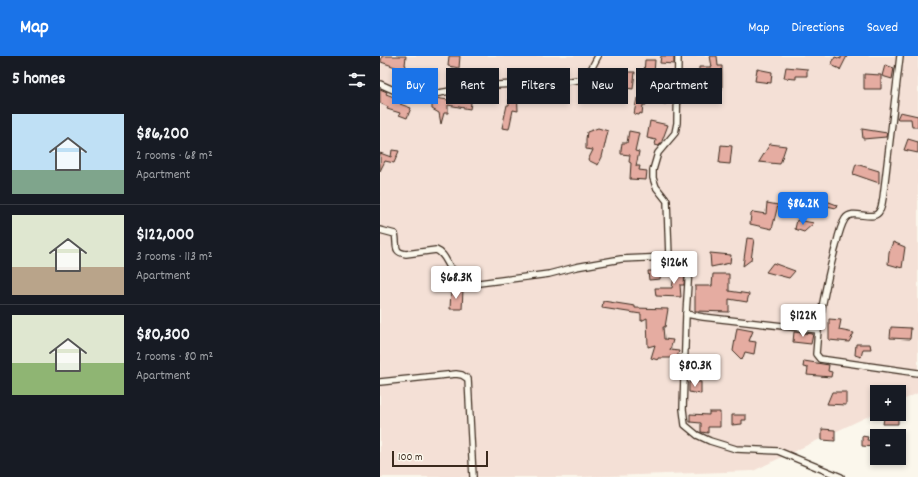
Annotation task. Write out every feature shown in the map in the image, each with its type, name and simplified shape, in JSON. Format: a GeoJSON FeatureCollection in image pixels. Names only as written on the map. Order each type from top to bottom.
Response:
{"type":"FeatureCollection","features":[{"type":"Feature","properties":{"kind":"street"},"geometry":{"type":"LineString","coordinates":[[380,84],[409,97],[416,97],[479,86],[571,82],[585,79],[592,70],[598,56]]}},
{"type":"Feature","properties":{"kind":"street"},"geometry":{"type":"LineString","coordinates":[[669,257],[667,201],[656,187],[653,178],[653,170],[658,153],[675,133],[677,123],[678,56]]}},
{"type":"Feature","properties":{"kind":"street"},"geometry":{"type":"LineString","coordinates":[[900,56],[883,198],[880,211],[877,215],[873,216],[853,214],[848,216],[841,226],[830,267],[815,350],[816,354],[820,358],[918,373]]}},
{"type":"Feature","properties":{"kind":"street"},"geometry":{"type":"LineString","coordinates":[[380,230],[394,234],[396,248],[402,253],[406,254],[436,250],[458,274],[479,283],[549,274],[576,267],[622,259],[669,257],[685,263],[689,268],[683,409],[685,425],[710,442],[736,449],[778,451],[842,477]]}},
{"type":"Feature","properties":{"kind":"street"},"geometry":{"type":"LineString","coordinates":[[686,314],[818,330]]}},
{"type":"Feature","properties":{"kind":"street"},"geometry":{"type":"LineString","coordinates":[[380,382],[456,374],[462,375],[468,379],[473,477]]}},
{"type":"Feature","properties":{"kind":"shaded area"},"geometry":{"type":"Polygon","coordinates":[[[380,56],[918,56],[918,393],[906,399],[906,385],[870,385],[870,415],[753,471],[581,477],[380,477],[380,56]]]}},
{"type":"Feature","properties":{"kind":"building"},"geometry":{"type":"Polygon","coordinates":[[[382,56],[406,56],[405,68],[398,68],[381,62],[382,56]]]}},
{"type":"Feature","properties":{"kind":"building"},"geometry":{"type":"Polygon","coordinates":[[[449,56],[460,56],[459,68],[448,66],[449,56]]]}},
{"type":"Feature","properties":{"kind":"building"},"geometry":{"type":"Polygon","coordinates":[[[661,56],[674,56],[674,64],[660,63],[661,56]]]}},
{"type":"Feature","properties":{"kind":"building"},"geometry":{"type":"Polygon","coordinates":[[[710,56],[717,56],[718,66],[722,66],[722,68],[699,68],[699,67],[712,67],[710,56]]]}},
{"type":"Feature","properties":{"kind":"building"},"geometry":{"type":"Polygon","coordinates":[[[841,56],[847,56],[840,70],[831,65],[835,57],[841,59],[841,56]]]}},
{"type":"Feature","properties":{"kind":"building"},"geometry":{"type":"Polygon","coordinates":[[[645,60],[655,60],[654,68],[644,68],[645,60]]]}},
{"type":"Feature","properties":{"kind":"building"},"geometry":{"type":"Polygon","coordinates":[[[885,65],[894,68],[892,79],[882,76],[885,65]]]}},
{"type":"Feature","properties":{"kind":"building"},"geometry":{"type":"Polygon","coordinates":[[[786,67],[807,69],[807,76],[796,76],[796,79],[784,78],[786,67]]]}},
{"type":"Feature","properties":{"kind":"building"},"geometry":{"type":"Polygon","coordinates":[[[757,69],[772,72],[771,83],[755,81],[757,69]]]}},
{"type":"Feature","properties":{"kind":"building"},"geometry":{"type":"Polygon","coordinates":[[[628,72],[635,72],[633,89],[628,88],[628,72]]]}},
{"type":"Feature","properties":{"kind":"building"},"geometry":{"type":"Polygon","coordinates":[[[864,74],[881,75],[881,89],[864,89],[864,74]]]}},
{"type":"Feature","properties":{"kind":"building"},"geometry":{"type":"Polygon","coordinates":[[[380,89],[392,96],[392,104],[400,104],[411,108],[407,118],[399,115],[400,113],[387,109],[388,107],[380,103],[380,89]]]}},
{"type":"Feature","properties":{"kind":"building"},"geometry":{"type":"Polygon","coordinates":[[[438,98],[446,100],[446,104],[471,104],[470,109],[448,105],[448,113],[444,113],[441,124],[439,113],[432,109],[432,104],[438,104],[438,98]]]}},
{"type":"Feature","properties":{"kind":"building"},"geometry":{"type":"Polygon","coordinates":[[[636,103],[646,104],[643,105],[642,114],[634,114],[636,103]]]}},
{"type":"Feature","properties":{"kind":"building"},"geometry":{"type":"Polygon","coordinates":[[[518,104],[518,111],[513,110],[509,129],[502,128],[507,105],[518,104]]]}},
{"type":"Feature","properties":{"kind":"building"},"geometry":{"type":"Polygon","coordinates":[[[900,112],[918,116],[918,127],[912,127],[911,119],[897,119],[900,112]]]}},
{"type":"Feature","properties":{"kind":"building"},"geometry":{"type":"Polygon","coordinates":[[[650,121],[668,125],[659,146],[655,145],[656,140],[647,138],[650,121]]]}},
{"type":"Feature","properties":{"kind":"building"},"geometry":{"type":"Polygon","coordinates":[[[598,128],[608,131],[602,157],[598,165],[588,160],[593,150],[586,149],[586,139],[587,132],[598,128]]]}},
{"type":"Feature","properties":{"kind":"building"},"geometry":{"type":"Polygon","coordinates":[[[862,129],[887,133],[886,137],[863,139],[862,129]]]}},
{"type":"Feature","properties":{"kind":"building"},"geometry":{"type":"Polygon","coordinates":[[[629,131],[639,133],[635,151],[639,152],[636,166],[640,166],[639,170],[647,171],[646,180],[630,179],[630,155],[621,154],[622,143],[627,143],[629,131]]]}},
{"type":"Feature","properties":{"kind":"building"},"geometry":{"type":"Polygon","coordinates":[[[908,139],[918,142],[918,153],[904,150],[908,139]]]}},
{"type":"Feature","properties":{"kind":"building"},"geometry":{"type":"Polygon","coordinates":[[[770,144],[786,146],[780,164],[759,162],[770,144]]]}},
{"type":"Feature","properties":{"kind":"building"},"geometry":{"type":"Polygon","coordinates":[[[721,145],[732,146],[730,164],[719,163],[721,145]]]}},
{"type":"Feature","properties":{"kind":"building"},"geometry":{"type":"Polygon","coordinates":[[[392,150],[399,151],[394,163],[385,161],[380,171],[380,153],[391,157],[392,150]]]}},
{"type":"Feature","properties":{"kind":"building"},"geometry":{"type":"Polygon","coordinates":[[[856,164],[879,171],[879,183],[853,174],[856,164]]]}},
{"type":"Feature","properties":{"kind":"building"},"geometry":{"type":"Polygon","coordinates":[[[821,199],[837,205],[836,208],[818,204],[821,199]]]}},
{"type":"Feature","properties":{"kind":"building"},"geometry":{"type":"Polygon","coordinates":[[[767,203],[778,205],[772,229],[750,224],[751,214],[753,212],[766,214],[767,203]]]}},
{"type":"Feature","properties":{"kind":"building"},"geometry":{"type":"Polygon","coordinates":[[[797,220],[814,223],[804,232],[795,229],[797,220]]]}},
{"type":"Feature","properties":{"kind":"building"},"geometry":{"type":"Polygon","coordinates":[[[747,238],[754,239],[751,260],[743,266],[747,238]]]}},
{"type":"Feature","properties":{"kind":"building"},"geometry":{"type":"Polygon","coordinates":[[[893,242],[905,247],[902,268],[888,264],[889,252],[893,242]]]}},
{"type":"Feature","properties":{"kind":"building"},"geometry":{"type":"Polygon","coordinates":[[[710,253],[731,255],[730,263],[711,267],[710,253]]]}},
{"type":"Feature","properties":{"kind":"building"},"geometry":{"type":"Polygon","coordinates":[[[773,263],[795,271],[789,278],[766,272],[773,263]]]}},
{"type":"Feature","properties":{"kind":"building"},"geometry":{"type":"Polygon","coordinates":[[[676,264],[685,269],[684,285],[680,285],[681,297],[656,296],[655,288],[672,288],[676,264]]]}},
{"type":"Feature","properties":{"kind":"building"},"geometry":{"type":"Polygon","coordinates":[[[648,271],[661,271],[660,279],[649,280],[648,271]]]}},
{"type":"Feature","properties":{"kind":"building"},"geometry":{"type":"Polygon","coordinates":[[[713,274],[729,274],[729,291],[749,294],[747,302],[729,299],[729,312],[695,311],[695,286],[712,286],[713,274]]]}},
{"type":"Feature","properties":{"kind":"building"},"geometry":{"type":"Polygon","coordinates":[[[451,290],[463,290],[462,309],[450,309],[451,290]]]}},
{"type":"Feature","properties":{"kind":"building"},"geometry":{"type":"Polygon","coordinates":[[[603,301],[635,306],[635,308],[668,309],[665,327],[663,327],[664,339],[673,340],[670,350],[679,351],[677,358],[658,358],[658,360],[651,358],[655,345],[648,347],[647,318],[641,321],[641,314],[602,308],[603,301]]]}},
{"type":"Feature","properties":{"kind":"building"},"geometry":{"type":"Polygon","coordinates":[[[829,319],[841,320],[839,330],[854,333],[849,342],[829,340],[829,319]]]}},
{"type":"Feature","properties":{"kind":"building"},"geometry":{"type":"Polygon","coordinates":[[[891,327],[911,328],[910,339],[890,338],[891,327]]]}},
{"type":"Feature","properties":{"kind":"building"},"geometry":{"type":"Polygon","coordinates":[[[737,328],[753,331],[749,341],[756,342],[754,354],[745,352],[742,360],[733,351],[737,328]]]}},
{"type":"Feature","properties":{"kind":"building"},"geometry":{"type":"Polygon","coordinates":[[[794,332],[813,334],[811,344],[793,342],[794,332]]]}},
{"type":"Feature","properties":{"kind":"building"},"geometry":{"type":"Polygon","coordinates":[[[856,344],[870,344],[871,349],[863,349],[861,357],[855,355],[856,344]]]}},
{"type":"Feature","properties":{"kind":"building"},"geometry":{"type":"Polygon","coordinates":[[[804,361],[829,365],[828,371],[832,372],[831,377],[807,375],[808,368],[803,367],[804,361]]]}},
{"type":"Feature","properties":{"kind":"building"},"geometry":{"type":"Polygon","coordinates":[[[689,382],[701,382],[701,394],[689,392],[689,382]]]}},
{"type":"Feature","properties":{"kind":"building"},"geometry":{"type":"Polygon","coordinates":[[[832,392],[846,392],[846,405],[827,404],[832,392]]]}},
{"type":"Feature","properties":{"kind":"building"},"geometry":{"type":"Polygon","coordinates":[[[709,412],[720,412],[720,427],[708,427],[708,433],[701,432],[701,423],[690,422],[690,414],[709,415],[709,412]]]}},
{"type":"Feature","properties":{"kind":"building"},"geometry":{"type":"Polygon","coordinates":[[[732,415],[746,415],[746,420],[742,420],[742,424],[732,425],[732,415]]]}},
{"type":"Feature","properties":{"kind":"building"},"geometry":{"type":"Polygon","coordinates":[[[884,421],[898,421],[898,424],[883,424],[884,421]]]}},
{"type":"Feature","properties":{"kind":"building"},"geometry":{"type":"Polygon","coordinates":[[[822,429],[835,430],[835,441],[822,440],[822,429]]]}},
{"type":"Feature","properties":{"kind":"building"},"geometry":{"type":"Polygon","coordinates":[[[862,436],[868,437],[867,440],[870,440],[870,447],[862,446],[862,436]]]}}]}
